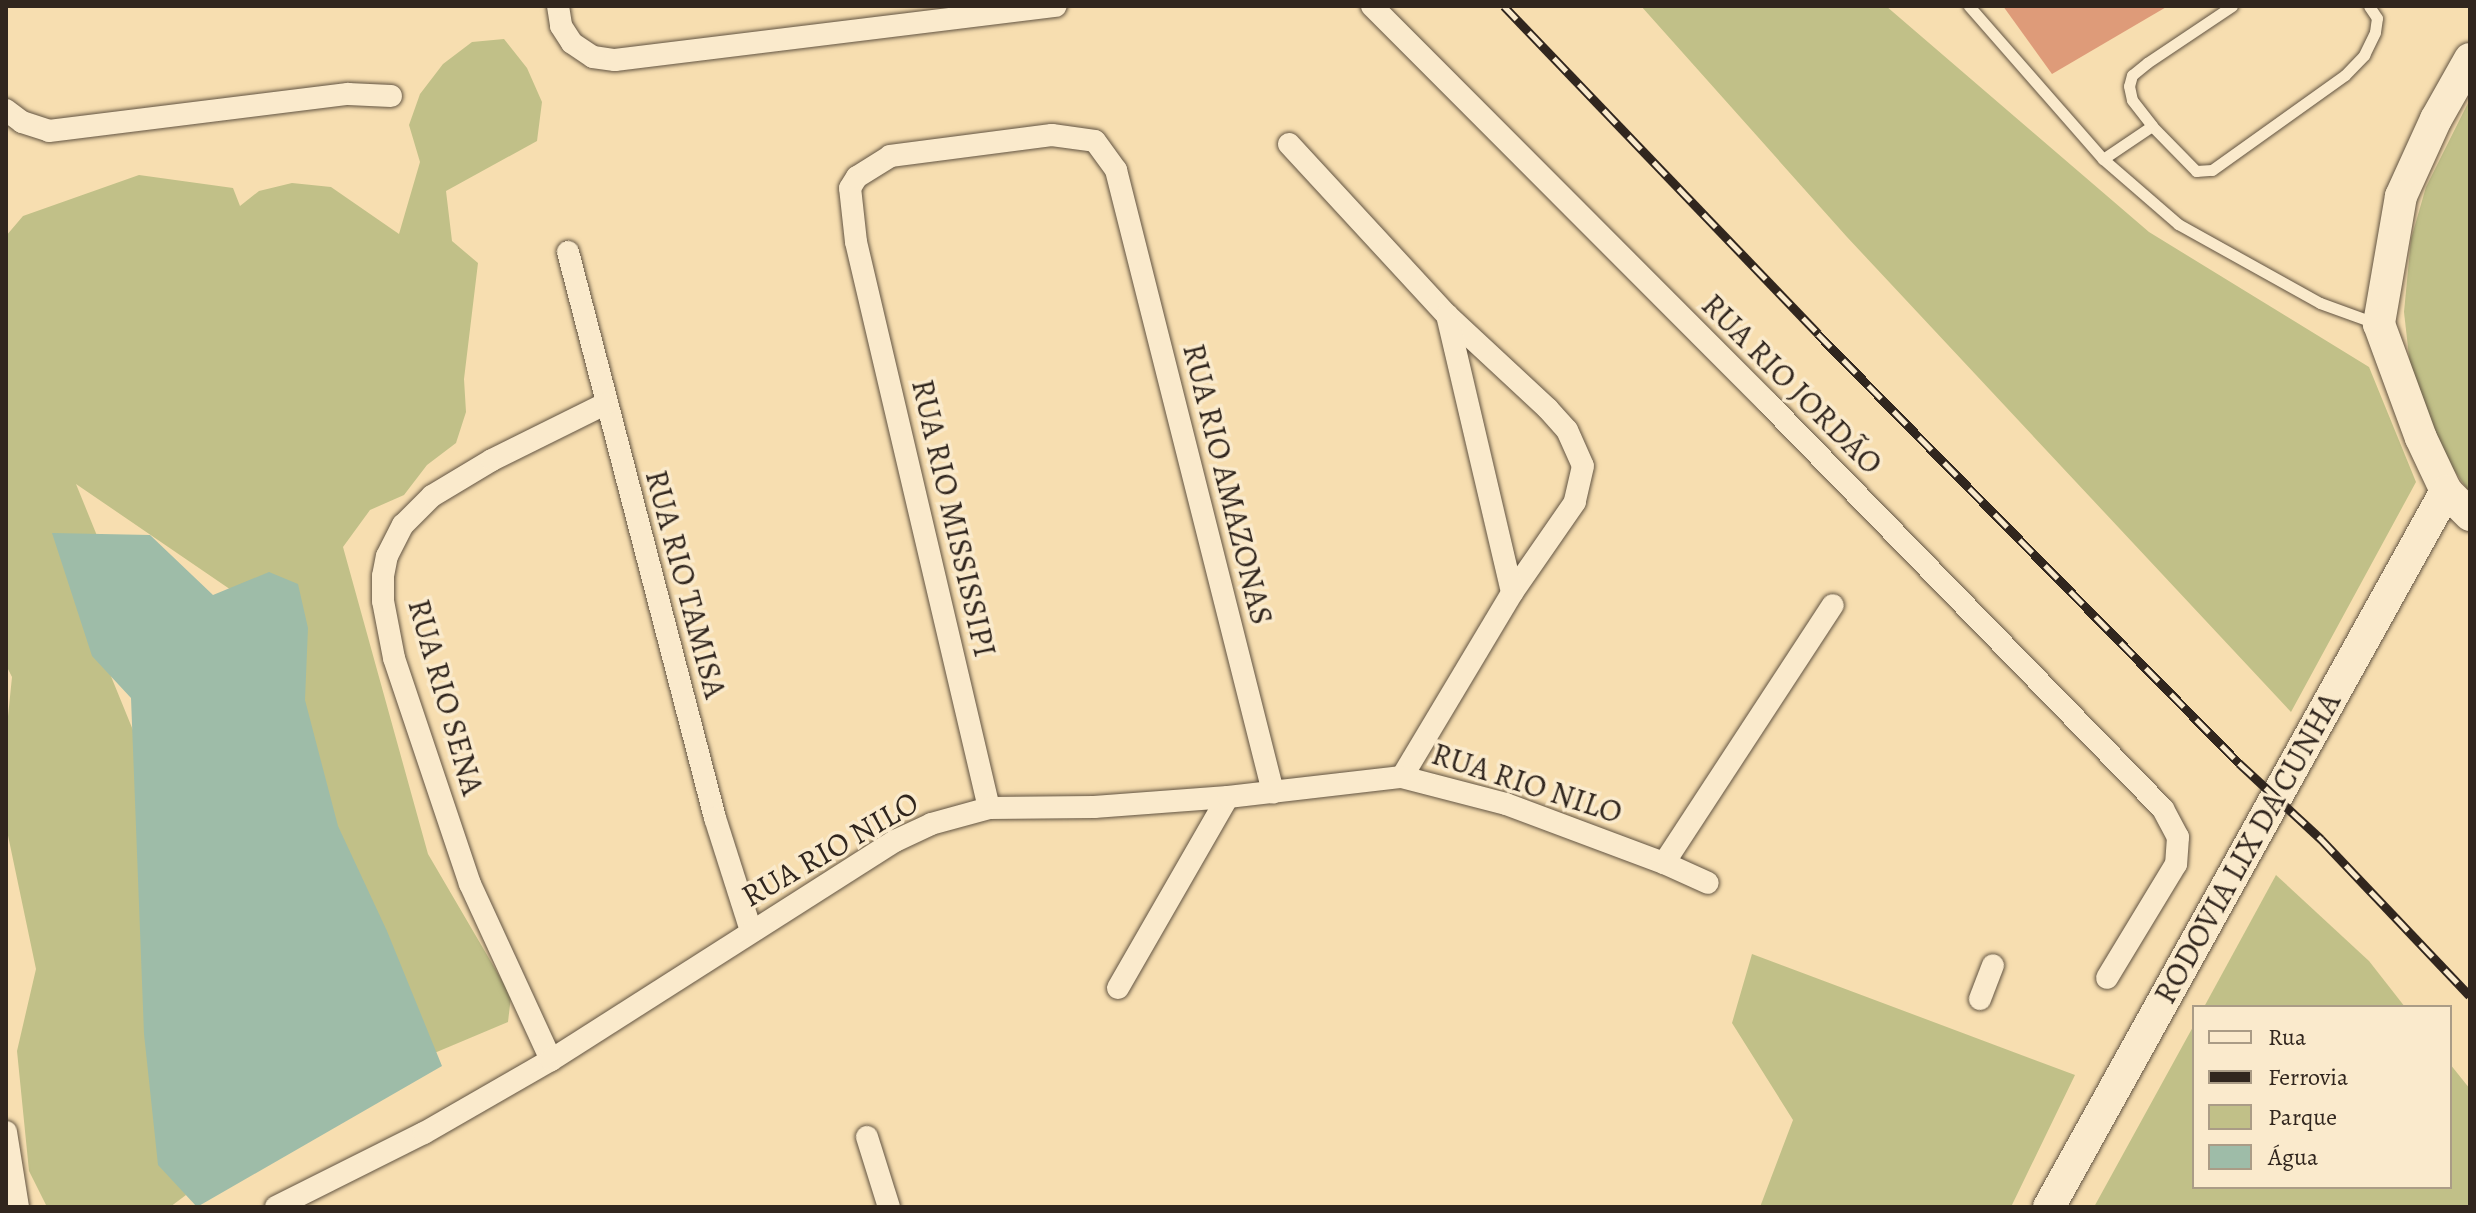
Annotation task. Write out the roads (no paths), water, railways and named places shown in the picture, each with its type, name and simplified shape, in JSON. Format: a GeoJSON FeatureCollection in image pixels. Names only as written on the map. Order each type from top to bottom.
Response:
{"type":"FeatureCollection","features":[{"type":"Feature","properties":{"kind":"main road"},"geometry":{"type":"LineString","coordinates":[[2470,59],[2436,119],[2401,196],[2379,324],[2406,402],[2446,491],[2470,515]]}},
{"type":"Feature","properties":{"kind":"main road","name":"RODOVIA LIX DA CUNHA"},"geometry":{"type":"LineString","coordinates":[[2049,1207],[2446,491]]}},
{"type":"Feature","properties":{"kind":"street"},"geometry":{"type":"LineString","coordinates":[[558,6],[566,36],[582,52],[615,60],[1056,6]]}},
{"type":"Feature","properties":{"kind":"street","name":"RUA RIO JORDÃO"},"geometry":{"type":"LineString","coordinates":[[1372,6],[1767,402],[2163,809],[2178,837],[2176,864],[2107,978]]}},
{"type":"Feature","properties":{"kind":"street"},"geometry":{"type":"LineString","coordinates":[[6,110],[22,122],[49,131],[348,94],[391,96]]}},
{"type":"Feature","properties":{"kind":"street","name":"RUA RIO AMAZONAS"},"geometry":{"type":"LineString","coordinates":[[856,242],[850,188],[857,177],[890,156],[978,143],[1071,135],[1095,141],[1106,151],[1122,192],[1273,792]]}},
{"type":"Feature","properties":{"kind":"street"},"geometry":{"type":"LineString","coordinates":[[1289,144],[1447,315],[1567,430],[1583,466],[1575,502],[1512,593],[1402,777]]}},
{"type":"Feature","properties":{"kind":"street","name":"RUA RIO MISSISSIPI"},"geometry":{"type":"LineString","coordinates":[[856,242],[989,808]]}},
{"type":"Feature","properties":{"kind":"street","name":"RUA RIO TAMISA"},"geometry":{"type":"LineString","coordinates":[[568,252],[715,818],[751,931]]}},
{"type":"Feature","properties":{"kind":"street"},"geometry":{"type":"LineString","coordinates":[[1447,315],[1512,593]]}},
{"type":"Feature","properties":{"kind":"street","name":"RUA RIO SENA"},"geometry":{"type":"LineString","coordinates":[[551,1060],[470,884],[394,658],[383,601],[383,576],[387,556],[403,525],[432,496],[492,460],[605,404]]}},
{"type":"Feature","properties":{"kind":"street"},"geometry":{"type":"LineString","coordinates":[[1664,863],[1833,605]]}},
{"type":"Feature","properties":{"kind":"street","name":"RUA RIO NILO"},"geometry":{"type":"LineString","coordinates":[[276,1207],[424,1133],[551,1060],[895,841],[931,824],[989,808],[1094,807],[1228,797],[1402,777],[1506,804],[1664,863],[1708,883]]}},
{"type":"Feature","properties":{"kind":"street"},"geometry":{"type":"LineString","coordinates":[[1118,988],[1228,797]]}},
{"type":"Feature","properties":{"kind":"street"},"geometry":{"type":"LineString","coordinates":[[1980,999],[1993,965]]}},
{"type":"Feature","properties":{"kind":"street"},"geometry":{"type":"LineString","coordinates":[[6,1132],[18,1207]]}},
{"type":"Feature","properties":{"kind":"street"},"geometry":{"type":"LineString","coordinates":[[867,1137],[889,1207]]}},
{"type":"Feature","properties":{"kind":"lane"},"geometry":{"type":"LineString","coordinates":[[1969,6],[2103,159],[2178,224],[2320,303],[2379,324]]}},
{"type":"Feature","properties":{"kind":"lane"},"geometry":{"type":"LineString","coordinates":[[2232,6],[2132,75],[2129,93],[2152,126],[2189,168],[2203,172],[2212,170],[2345,75],[2364,55],[2375,32],[2377,18],[2369,6]]}},
{"type":"Feature","properties":{"kind":"lane"},"geometry":{"type":"LineString","coordinates":[[2103,159],[2152,126]]}},
{"type":"Feature","properties":{"kind":"water"},"geometry":{"type":"Polygon","coordinates":[[[52,533],[150,535],[213,595],[269,572],[298,584],[308,628],[305,700],[338,826],[387,931],[442,1066],[197,1207],[158,1165],[144,1034],[131,698],[92,656],[52,533]]]}},
{"type":"Feature","properties":{"kind":"railway"},"geometry":{"type":"LineString","coordinates":[[1504,6],[1818,334],[2239,763],[2321,839],[2470,996]]}}]}
